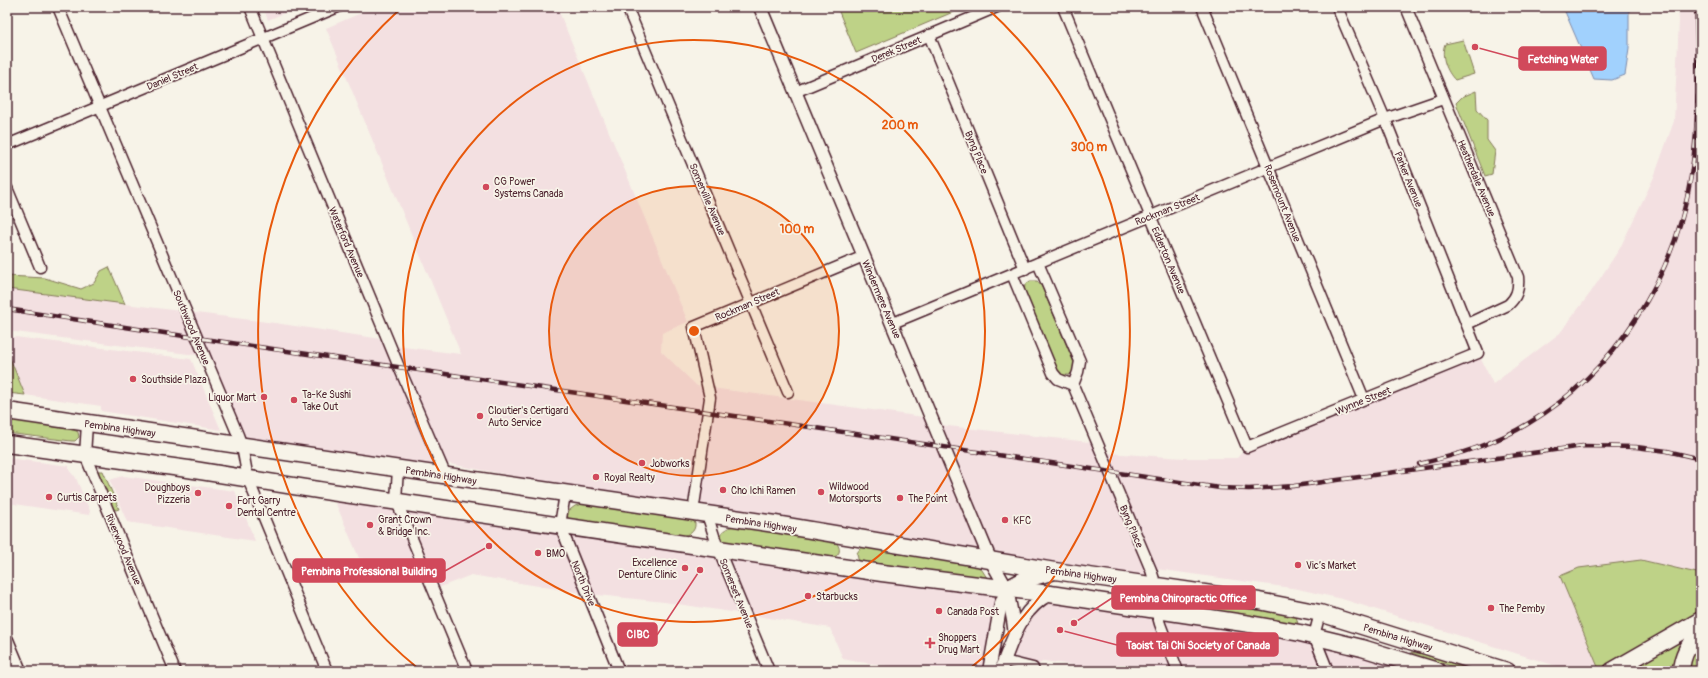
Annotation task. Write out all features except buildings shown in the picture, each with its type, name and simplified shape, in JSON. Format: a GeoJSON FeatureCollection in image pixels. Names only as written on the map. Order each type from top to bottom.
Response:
{"type":"FeatureCollection","features":[{"type":"Feature","properties":{"kind":"main road","name":"Pembina Highway"},"geometry":{"type":"LineString","coordinates":[[8,411],[87,424],[700,513],[990,559],[1055,571],[1259,601],[1320,613],[1504,670]]}},
{"type":"Feature","properties":{"kind":"main road"},"geometry":{"type":"LineString","coordinates":[[7,444],[396,500],[890,574],[1007,588],[1250,624],[1314,636],[1376,652],[1437,671]]}},
{"type":"Feature","properties":{"kind":"main road"},"geometry":{"type":"LineString","coordinates":[[1007,588],[1026,579],[1055,571]]}},
{"type":"Feature","properties":{"kind":"main road"},"geometry":{"type":"LineString","coordinates":[[1612,671],[1701,620]]}},
{"type":"Feature","properties":{"kind":"main road"},"geometry":{"type":"LineString","coordinates":[[1680,671],[1683,657],[1687,648],[1701,633]]}},
{"type":"Feature","properties":{"kind":"street","name":"Southwood Avenue"},"geometry":{"type":"LineString","coordinates":[[58,7],[242,446],[248,479],[327,671]]}},
{"type":"Feature","properties":{"kind":"street","name":"Waterford Avenue"},"geometry":{"type":"LineString","coordinates":[[250,7],[399,368],[446,476]]}},
{"type":"Feature","properties":{"kind":"street","name":"Daniel Street"},"geometry":{"type":"LineString","coordinates":[[7,145],[338,7]]}},
{"type":"Feature","properties":{"kind":"street","name":"Somerville Avenue"},"geometry":{"type":"LineString","coordinates":[[628,7],[752,302],[788,392]]}},
{"type":"Feature","properties":{"kind":"street","name":"Windermere Avenue"},"geometry":{"type":"LineString","coordinates":[[760,7],[893,323],[990,559],[1007,588],[1013,620],[1014,635]]}},
{"type":"Feature","properties":{"kind":"street","name":"Derek Street"},"geometry":{"type":"LineString","coordinates":[[796,92],[998,7]]}},
{"type":"Feature","properties":{"kind":"street","name":"Edderton Avenue"},"geometry":{"type":"LineString","coordinates":[[1063,7],[1247,447]]}},
{"type":"Feature","properties":{"kind":"street","name":"Rosemount Avenue"},"geometry":{"type":"LineString","coordinates":[[1202,7],[1364,399]]}},
{"type":"Feature","properties":{"kind":"street","name":"Parker Avenue"},"geometry":{"type":"LineString","coordinates":[[1337,7],[1385,118],[1478,353]]}},
{"type":"Feature","properties":{"kind":"street","name":"Heatherdale Avenue"},"geometry":{"type":"LineString","coordinates":[[1406,7],[1443,99],[1518,276],[1518,291],[1508,306],[1467,324]]}},
{"type":"Feature","properties":{"kind":"street","name":"Byng Place"},"geometry":{"type":"LineString","coordinates":[[929,35],[1025,269]]}},
{"type":"Feature","properties":{"kind":"street","name":"Rockman Street"},"geometry":{"type":"LineString","coordinates":[[893,323],[1385,118],[1443,99]]}},
{"type":"Feature","properties":{"kind":"street"},"geometry":{"type":"LineString","coordinates":[[7,188],[40,267]]}},
{"type":"Feature","properties":{"kind":"street","name":"Rockman Street"},"geometry":{"type":"LineString","coordinates":[[700,513],[710,398],[694,326],[864,256]]}},
{"type":"Feature","properties":{"kind":"street"},"geometry":{"type":"LineString","coordinates":[[1012,274],[1053,373],[1058,379],[1073,385],[1080,361],[1038,263]]}},
{"type":"Feature","properties":{"kind":"street","name":"Wynne Street"},"geometry":{"type":"LineString","coordinates":[[1247,447],[1478,353]]}},
{"type":"Feature","properties":{"kind":"street","name":"Byng Place"},"geometry":{"type":"LineString","coordinates":[[1073,385],[1156,586],[1156,610],[1178,671]]}},
{"type":"Feature","properties":{"kind":"street","name":"Riverwood Avenue"},"geometry":{"type":"LineString","coordinates":[[87,424],[85,455],[175,671]]}},
{"type":"Feature","properties":{"kind":"street"},"geometry":{"type":"LineString","coordinates":[[398,469],[396,500],[466,671]]}},
{"type":"Feature","properties":{"kind":"street","name":"North Drive"},"geometry":{"type":"LineString","coordinates":[[564,494],[560,525],[619,671]]}},
{"type":"Feature","properties":{"kind":"street","name":"Somerset Avenue"},"geometry":{"type":"LineString","coordinates":[[700,513],[718,548],[769,671]]}},
{"type":"Feature","properties":{"kind":"street"},"geometry":{"type":"LineString","coordinates":[[988,671],[1002,603],[1007,588]]}},
{"type":"Feature","properties":{"kind":"street"},"geometry":{"type":"LineString","coordinates":[[1002,666],[1023,617],[1039,600],[1050,594]]}},
{"type":"Feature","properties":{"kind":"street"},"geometry":{"type":"LineString","coordinates":[[1320,613],[1314,636],[1328,671]]}},
{"type":"Feature","properties":{"kind":"street"},"geometry":{"type":"LineString","coordinates":[[7,640],[20,671]]}},
{"type":"Feature","properties":{"kind":"street"},"geometry":{"type":"LineString","coordinates":[[994,644],[1002,666]]}},
{"type":"Feature","properties":{"kind":"street"},"geometry":{"type":"LineString","coordinates":[[1002,666],[1033,668],[1034,671]]}},
{"type":"Feature","properties":{"kind":"shaded area"},"geometry":{"type":"Polygon","coordinates":[[[263,7],[298,7],[268,20],[263,7]]]}},
{"type":"Feature","properties":{"kind":"shaded area"},"geometry":{"type":"Polygon","coordinates":[[[375,7],[557,7],[688,322],[662,333],[661,351],[697,386],[931,418],[933,423],[948,426],[1098,443],[1156,586],[693,512],[704,433],[699,432],[690,496],[685,503],[589,490],[444,463],[446,475],[242,444],[204,356],[7,331],[7,289],[275,323],[388,340],[391,346],[461,354],[326,28],[375,7]]]}},
{"type":"Feature","properties":{"kind":"shaded area"},"geometry":{"type":"Polygon","coordinates":[[[1678,7],[1701,7],[1701,574],[1641,560],[1560,576],[1597,665],[1566,669],[1342,599],[1298,589],[1156,569],[1107,453],[1184,458],[1237,458],[1247,447],[1478,353],[1493,384],[1560,333],[1591,292],[1620,248],[1654,177],[1674,121],[1679,21],[1678,7]]]}},
{"type":"Feature","properties":{"kind":"shaded area"},"geometry":{"type":"Polygon","coordinates":[[[7,336],[191,359],[221,430],[101,411],[101,406],[25,395],[7,351],[7,336]]]}},
{"type":"Feature","properties":{"kind":"shaded area"},"geometry":{"type":"Polygon","coordinates":[[[7,458],[69,466],[69,470],[75,476],[90,511],[89,515],[7,503],[7,458]]]}},
{"type":"Feature","properties":{"kind":"shaded area"},"geometry":{"type":"Polygon","coordinates":[[[123,476],[235,491],[255,541],[127,522],[110,481],[123,476]]]}},
{"type":"Feature","properties":{"kind":"shaded area"},"geometry":{"type":"Polygon","coordinates":[[[331,492],[1007,589],[989,671],[924,671],[853,661],[843,659],[830,628],[664,602],[588,594],[471,575],[433,590],[423,568],[359,558],[331,492]]]}},
{"type":"Feature","properties":{"kind":"shaded area"},"geometry":{"type":"Polygon","coordinates":[[[1036,593],[1183,614],[1437,671],[1112,671],[1044,661],[1033,668],[1002,665],[1023,610],[1036,593]]]}},
{"type":"Feature","properties":{"kind":"green space"},"geometry":{"type":"Polygon","coordinates":[[[837,7],[965,7],[856,53],[837,7]]]}},
{"type":"Feature","properties":{"kind":"green space"},"geometry":{"type":"Polygon","coordinates":[[[1463,40],[1474,74],[1455,80],[1449,73],[1445,64],[1443,54],[1445,44],[1463,40]]]}},
{"type":"Feature","properties":{"kind":"green space"},"geometry":{"type":"Polygon","coordinates":[[[1476,91],[1477,109],[1487,120],[1487,140],[1495,151],[1492,174],[1485,176],[1456,103],[1462,97],[1476,91]]]}},
{"type":"Feature","properties":{"kind":"green space"},"geometry":{"type":"Polygon","coordinates":[[[109,267],[125,304],[7,289],[7,276],[45,278],[81,289],[94,283],[101,271],[109,267]]]}},
{"type":"Feature","properties":{"kind":"green space"},"geometry":{"type":"Polygon","coordinates":[[[1030,281],[1037,281],[1042,287],[1074,363],[1074,370],[1069,375],[1062,375],[1057,371],[1024,291],[1025,285],[1030,281]]]}},
{"type":"Feature","properties":{"kind":"green space"},"geometry":{"type":"Polygon","coordinates":[[[7,351],[25,395],[7,393],[7,351]]]}},
{"type":"Feature","properties":{"kind":"green space"},"geometry":{"type":"Polygon","coordinates":[[[7,419],[74,430],[78,432],[79,437],[75,441],[71,441],[7,433],[7,419]]]}},
{"type":"Feature","properties":{"kind":"green space"},"geometry":{"type":"Polygon","coordinates":[[[98,471],[103,471],[119,509],[116,510],[111,508],[98,471]]]}},
{"type":"Feature","properties":{"kind":"green space"},"geometry":{"type":"Polygon","coordinates":[[[582,504],[692,520],[695,523],[695,526],[691,533],[680,536],[568,519],[567,512],[575,506],[582,504]]]}},
{"type":"Feature","properties":{"kind":"green space"},"geometry":{"type":"Polygon","coordinates":[[[734,526],[834,541],[837,543],[839,551],[837,555],[831,558],[721,541],[719,536],[725,530],[734,526]]]}},
{"type":"Feature","properties":{"kind":"green space"},"geometry":{"type":"Polygon","coordinates":[[[862,546],[973,563],[982,570],[987,578],[985,579],[863,563],[858,559],[857,553],[862,546]]]}},
{"type":"Feature","properties":{"kind":"green space"},"geometry":{"type":"Polygon","coordinates":[[[1641,560],[1701,574],[1701,613],[1617,663],[1604,669],[1591,671],[1598,667],[1560,576],[1579,568],[1641,560]]]}},
{"type":"Feature","properties":{"kind":"green space"},"geometry":{"type":"Polygon","coordinates":[[[1176,602],[1269,611],[1296,616],[1298,624],[1175,604],[1176,602]]]}},
{"type":"Feature","properties":{"kind":"green space"},"geometry":{"type":"Polygon","coordinates":[[[1688,631],[1675,671],[1624,671],[1688,631]]]}},
{"type":"Feature","properties":{"kind":"green space"},"geometry":{"type":"Polygon","coordinates":[[[1701,641],[1701,671],[1687,671],[1689,658],[1701,641]]]}},
{"type":"Feature","properties":{"kind":"green space"},"geometry":{"type":"Polygon","coordinates":[[[1411,652],[1423,654],[1476,671],[1466,671],[1411,652]]]}},
{"type":"Feature","properties":{"kind":"water"},"geometry":{"type":"Polygon","coordinates":[[[1563,7],[1629,7],[1629,49],[1625,75],[1612,80],[1594,79],[1563,7]]]}},
{"type":"Feature","properties":{"kind":"railway"},"geometry":{"type":"LineString","coordinates":[[1419,464],[1476,448],[1503,437],[1529,423],[1560,402],[1588,377],[1614,349],[1637,318],[1656,284],[1671,249],[1683,213],[1691,176],[1697,113],[1698,71],[1696,7]]}},
{"type":"Feature","properties":{"kind":"railway"},"geometry":{"type":"LineString","coordinates":[[7,309],[1220,488],[1249,489],[1294,486],[1583,446],[1636,447],[1667,451],[1701,459]]}},
{"type":"Feature","properties":{"kind":"place","name":"Fetching Water"},"geometry":{"type":"Point","coordinates":[1475,47]}},
{"type":"Feature","properties":{"kind":"place","name":"CG Power Systems Canada"},"geometry":{"type":"Point","coordinates":[486,187]}},
{"type":"Feature","properties":{"kind":"place","name":"Southside Plaza"},"geometry":{"type":"Point","coordinates":[133,379]}},
{"type":"Feature","properties":{"kind":"place","name":"Liquor Mart"},"geometry":{"type":"Point","coordinates":[264,397]}},
{"type":"Feature","properties":{"kind":"place","name":"Ta-Ke Sushi Take Out"},"geometry":{"type":"Point","coordinates":[294,400]}},
{"type":"Feature","properties":{"kind":"place","name":"Cloutier's Certigard Auto Service"},"geometry":{"type":"Point","coordinates":[480,416]}},
{"type":"Feature","properties":{"kind":"place","name":"Jobworks"},"geometry":{"type":"Point","coordinates":[642,463]}},
{"type":"Feature","properties":{"kind":"place","name":"Royal Realty"},"geometry":{"type":"Point","coordinates":[596,477]}},
{"type":"Feature","properties":{"kind":"place","name":"Cho Ichi Ramen"},"geometry":{"type":"Point","coordinates":[723,490]}},
{"type":"Feature","properties":{"kind":"place","name":"Wildwood Motorsports"},"geometry":{"type":"Point","coordinates":[821,492]}},
{"type":"Feature","properties":{"kind":"place","name":"Doughboys Pizzeria"},"geometry":{"type":"Point","coordinates":[198,493]}},
{"type":"Feature","properties":{"kind":"place","name":"Curtis Carpets"},"geometry":{"type":"Point","coordinates":[49,497]}},
{"type":"Feature","properties":{"kind":"place","name":"The Point"},"geometry":{"type":"Point","coordinates":[900,498]}},
{"type":"Feature","properties":{"kind":"place","name":"Fort Garry Dental Centre"},"geometry":{"type":"Point","coordinates":[229,506]}},
{"type":"Feature","properties":{"kind":"place","name":"KFC"},"geometry":{"type":"Point","coordinates":[1005,520]}},
{"type":"Feature","properties":{"kind":"place","name":"Grant Crown & Bridge Inc."},"geometry":{"type":"Point","coordinates":[370,525]}},
{"type":"Feature","properties":{"kind":"place","name":"Pembina Professional Building"},"geometry":{"type":"Point","coordinates":[489,546]}},
{"type":"Feature","properties":{"kind":"place","name":"BMO"},"geometry":{"type":"Point","coordinates":[538,553]}},
{"type":"Feature","properties":{"kind":"place","name":"Vic’s Market"},"geometry":{"type":"Point","coordinates":[1298,565]}},
{"type":"Feature","properties":{"kind":"place","name":"Excellence Denture Clinic"},"geometry":{"type":"Point","coordinates":[685,568]}},
{"type":"Feature","properties":{"kind":"place","name":"CIBC"},"geometry":{"type":"Point","coordinates":[700,570]}},
{"type":"Feature","properties":{"kind":"place","name":"Starbucks"},"geometry":{"type":"Point","coordinates":[808,596]}},
{"type":"Feature","properties":{"kind":"place","name":"The Pemby"},"geometry":{"type":"Point","coordinates":[1491,608]}},
{"type":"Feature","properties":{"kind":"place","name":"Canada Post"},"geometry":{"type":"Point","coordinates":[939,611]}},
{"type":"Feature","properties":{"kind":"place","name":"Pembina Chiropractic Office"},"geometry":{"type":"Point","coordinates":[1074,623]}},
{"type":"Feature","properties":{"kind":"place","name":"Taoist Tai Chi Society of Canada"},"geometry":{"type":"Point","coordinates":[1060,630]}},
{"type":"Feature","properties":{"kind":"place","name":"Shoppers Drug Mart"},"geometry":{"type":"Point","coordinates":[930,643]}}]}
